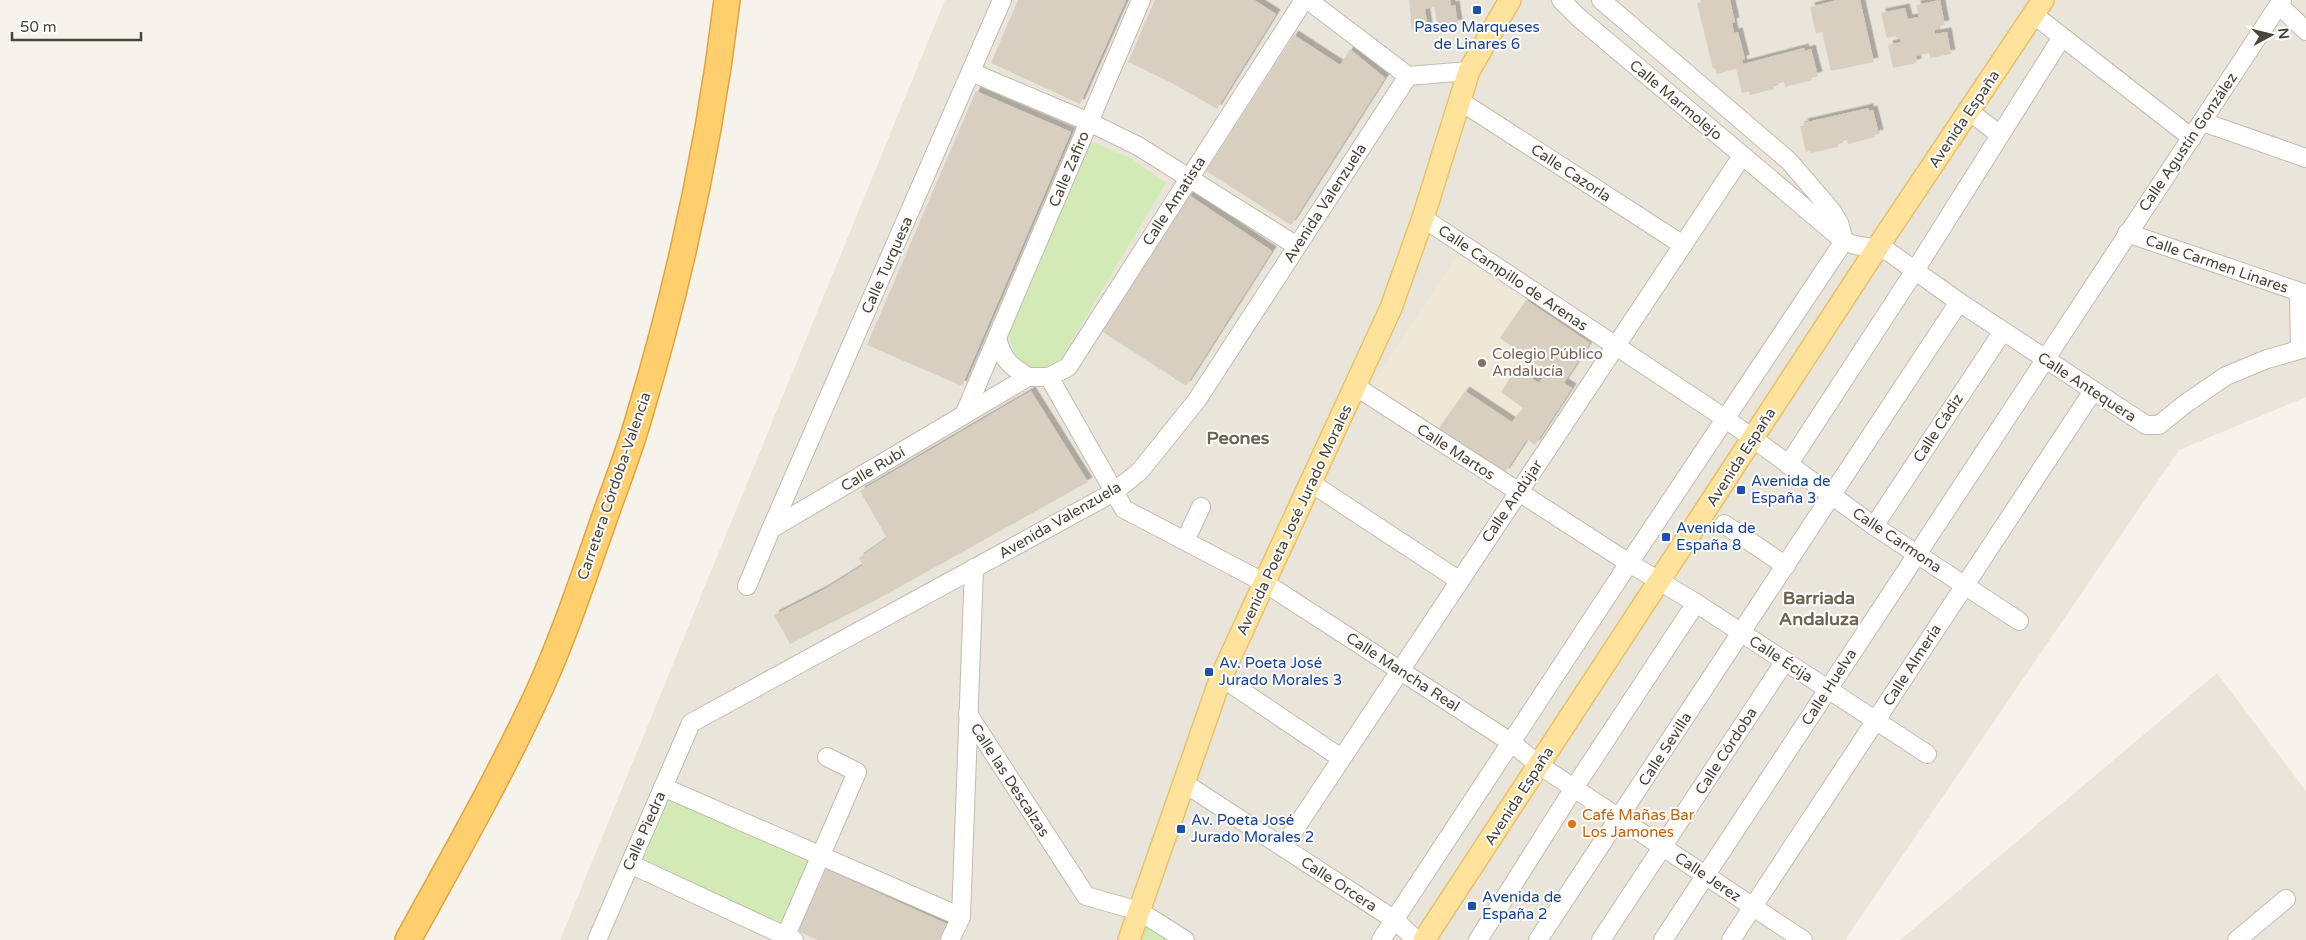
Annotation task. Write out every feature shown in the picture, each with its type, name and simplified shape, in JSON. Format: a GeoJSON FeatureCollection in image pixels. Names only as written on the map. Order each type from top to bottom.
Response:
{"type":"FeatureCollection","features":[{"type":"Feature","properties":{"kind":"highway","name":"Carretera Córdoba-Valencia"},"geometry":{"type":"LineString","coordinates":[[408,940],[508,757],[540,689],[574,605],[639,419],[678,274],[700,177],[718,71],[727,0]]}},
{"type":"Feature","properties":{"kind":"main road","name":"Avenida Poeta José Jurado Morales"},"geometry":{"type":"LineString","coordinates":[[1129,940],[1221,677],[1391,308],[1423,218],[1469,71],[1510,0]]}},
{"type":"Feature","properties":{"kind":"main road","name":"Avenida España"},"geometry":{"type":"LineString","coordinates":[[1424,940],[1877,248],[2038,7]]}},
{"type":"Feature","properties":{"kind":"street","name":"Calle Turquesa"},"geometry":{"type":"LineString","coordinates":[[771,529],[1002,0]]}},
{"type":"Feature","properties":{"kind":"street","name":"Calle Zafiro"},"geometry":{"type":"LineString","coordinates":[[964,415],[1141,0]]}},
{"type":"Feature","properties":{"kind":"street","name":"Calle Amatista"},"geometry":{"type":"LineString","coordinates":[[1049,377],[1068,367],[1304,0]]}},
{"type":"Feature","properties":{"kind":"street"},"geometry":{"type":"LineString","coordinates":[[1308,0],[1408,76],[1469,71]]}},
{"type":"Feature","properties":{"kind":"street","name":"Calle Marmolejo"},"geometry":{"type":"LineString","coordinates":[[1601,0],[1792,164],[1832,211],[1839,223],[1844,242]]}},
{"type":"Feature","properties":{"kind":"street"},"geometry":{"type":"LineString","coordinates":[[2280,2],[2306,31]]}},
{"type":"Feature","properties":{"kind":"street","name":"Calle Agustín González"},"geometry":{"type":"LineString","coordinates":[[2046,359],[2280,2]]}},
{"type":"Feature","properties":{"kind":"street","name":"Calle Marmolejo"},"geometry":{"type":"LineString","coordinates":[[1569,4],[1742,156],[1844,242],[1854,246],[1877,248]]}},
{"type":"Feature","properties":{"kind":"street"},"geometry":{"type":"LineString","coordinates":[[2038,7],[2062,37],[2192,138]]}},
{"type":"Feature","properties":{"kind":"street"},"geometry":{"type":"LineString","coordinates":[[1788,465],[1914,272],[2062,37]]}},
{"type":"Feature","properties":{"kind":"street"},"geometry":{"type":"LineString","coordinates":[[971,72],[1089,122],[1138,146],[1297,246]]}},
{"type":"Feature","properties":{"kind":"street","name":"Avenida Valenzuela"},"geometry":{"type":"LineString","coordinates":[[691,723],[1114,492],[1140,471],[1197,400],[1408,76]]}},
{"type":"Feature","properties":{"kind":"street","name":"Calle Cazorla"},"geometry":{"type":"LineString","coordinates":[[1460,101],[1683,245]]}},
{"type":"Feature","properties":{"kind":"street"},"geometry":{"type":"LineString","coordinates":[[1969,111],[2000,135]]}},
{"type":"Feature","properties":{"kind":"street"},"geometry":{"type":"LineString","coordinates":[[2203,122],[2306,158]]}},
{"type":"Feature","properties":{"kind":"street","name":"Calle Andújar"},"geometry":{"type":"LineString","coordinates":[[1283,847],[1742,156]]}},
{"type":"Feature","properties":{"kind":"street"},"geometry":{"type":"LineString","coordinates":[[1779,187],[1788,188],[1793,184],[1795,174],[1792,164]]}},
{"type":"Feature","properties":{"kind":"street","name":"Calle Campillo de Arenas"},"geometry":{"type":"LineString","coordinates":[[1423,218],[1752,438]]}},
{"type":"Feature","properties":{"kind":"street","name":"Calle Carmen Linares"},"geometry":{"type":"LineString","coordinates":[[2127,233],[2303,293]]}},
{"type":"Feature","properties":{"kind":"street"},"geometry":{"type":"LineString","coordinates":[[1381,940],[1629,563],[1844,242]]}},
{"type":"Feature","properties":{"kind":"street","name":"Calle Antequera"},"geometry":{"type":"LineString","coordinates":[[1877,248],[1889,252],[1914,272],[2146,426],[2164,423],[2185,404],[2226,376],[2267,359],[2303,348]]}},
{"type":"Feature","properties":{"kind":"street"},"geometry":{"type":"LineString","coordinates":[[2303,293],[2303,348]]}},
{"type":"Feature","properties":{"kind":"street","name":"Calle Sevilla"},"geometry":{"type":"LineString","coordinates":[[1538,940],[1833,496],[1959,302]]}},
{"type":"Feature","properties":{"kind":"street","name":"Calle Cádiz"},"geometry":{"type":"LineString","coordinates":[[1874,526],[2002,331]]}},
{"type":"Feature","properties":{"kind":"street"},"geometry":{"type":"LineString","coordinates":[[997,338],[1001,354],[1010,366],[1028,377],[1049,377]]}},
{"type":"Feature","properties":{"kind":"street","name":"Calle Huelva"},"geometry":{"type":"LineString","coordinates":[[1663,940],[2046,359]]}},
{"type":"Feature","properties":{"kind":"street","name":"Calle Rubí"},"geometry":{"type":"LineString","coordinates":[[771,529],[1028,377]]}},
{"type":"Feature","properties":{"kind":"street","name":"Calle Mancha Real"},"geometry":{"type":"LineString","coordinates":[[1049,377],[1124,509],[1265,583],[1512,743],[1539,765]]}},
{"type":"Feature","properties":{"kind":"street","name":"Calle Martos"},"geometry":{"type":"LineString","coordinates":[[1355,386],[1660,582]]}},
{"type":"Feature","properties":{"kind":"street","name":"Calle Almería"},"geometry":{"type":"LineString","coordinates":[[1731,940],[2093,391]]}},
{"type":"Feature","properties":{"kind":"street","name":"Calle Carmona"},"geometry":{"type":"LineString","coordinates":[[1752,438],[1874,526],[2019,621]]}},
{"type":"Feature","properties":{"kind":"street"},"geometry":{"type":"LineString","coordinates":[[1311,483],[1460,581]]}},
{"type":"Feature","properties":{"kind":"street"},"geometry":{"type":"LineString","coordinates":[[1185,541],[1201,507]]}},
{"type":"Feature","properties":{"kind":"street"},"geometry":{"type":"LineString","coordinates":[[1724,524],[1786,566]]}},
{"type":"Feature","properties":{"kind":"street"},"geometry":{"type":"LineString","coordinates":[[747,586],[771,529]]}},
{"type":"Feature","properties":{"kind":"street","name":"Calle las Descalzas"},"geometry":{"type":"LineString","coordinates":[[974,568],[968,714],[1086,896],[1139,911],[1185,940]]}},
{"type":"Feature","properties":{"kind":"street","name":"Calle Écija"},"geometry":{"type":"LineString","coordinates":[[1660,582],[1696,603],[1927,754]]}},
{"type":"Feature","properties":{"kind":"street"},"geometry":{"type":"LineString","coordinates":[[1478,940],[1574,788],[1696,603]]}},
{"type":"Feature","properties":{"kind":"street","name":"Calle Córdoba"},"geometry":{"type":"LineString","coordinates":[[1601,940],[1785,661]]}},
{"type":"Feature","properties":{"kind":"street"},"geometry":{"type":"LineString","coordinates":[[1221,677],[1341,758]]}},
{"type":"Feature","properties":{"kind":"street"},"geometry":{"type":"LineString","coordinates":[[950,940],[960,917],[968,714]]}},
{"type":"Feature","properties":{"kind":"street","name":"Calle Piedra"},"geometry":{"type":"LineString","coordinates":[[596,940],[691,723]]}},
{"type":"Feature","properties":{"kind":"street"},"geometry":{"type":"LineString","coordinates":[[630,864],[788,939],[857,772],[827,757]]}},
{"type":"Feature","properties":{"kind":"street","name":"Calle Jerez"},"geometry":{"type":"LineString","coordinates":[[1539,765],[1803,940]]}},
{"type":"Feature","properties":{"kind":"street","name":"Calle Orcera"},"geometry":{"type":"LineString","coordinates":[[1184,783],[1395,920],[1416,940]]}},
{"type":"Feature","properties":{"kind":"street"},"geometry":{"type":"LineString","coordinates":[[663,786],[960,917]]}},
{"type":"Feature","properties":{"kind":"street"},"geometry":{"type":"LineString","coordinates":[[2237,940],[2286,899]]}},
{"type":"Feature","properties":{"kind":"shaded area"},"geometry":{"type":"Polygon","coordinates":[[[945,0],[2306,0],[2306,397],[2179,450],[1845,940],[560,940],[945,0]]]}},
{"type":"Feature","properties":{"kind":"shaded area","name":"Colegio Público Andalucía"},"geometry":{"type":"Polygon","coordinates":[[[1457,255],[1590,343],[1564,383],[1572,388],[1535,445],[1527,440],[1505,473],[1372,385],[1457,255]]]}},
{"type":"Feature","properties":{"kind":"shaded area"},"geometry":{"type":"Polygon","coordinates":[[[2217,673],[2306,791],[2306,940],[1900,940],[2217,673]]]}},
{"type":"Feature","properties":{"kind":"green space"},"geometry":{"type":"Polygon","coordinates":[[[1091,141],[1132,159],[1166,183],[1060,360],[1043,369],[1034,368],[1019,358],[1010,341],[1009,331],[1091,141]]]}},
{"type":"Feature","properties":{"kind":"green space"},"geometry":{"type":"Polygon","coordinates":[[[667,799],[810,861],[781,926],[639,861],[667,799]]]}},
{"type":"Feature","properties":{"kind":"green space"},"geometry":{"type":"Polygon","coordinates":[[[1145,920],[1175,940],[1139,940],[1145,920]]]}},
{"type":"Feature","properties":{"kind":"building"},"geometry":{"type":"Polygon","coordinates":[[[1018,0],[1126,0],[1080,104],[991,63],[1018,0]]]}},
{"type":"Feature","properties":{"kind":"building"},"geometry":{"type":"Polygon","coordinates":[[[1155,0],[1254,0],[1276,14],[1217,109],[1172,83],[1128,62],[1155,0]]]}},
{"type":"Feature","properties":{"kind":"building"},"geometry":{"type":"Polygon","coordinates":[[[1409,0],[1450,0],[1451,6],[1455,5],[1458,24],[1438,28],[1434,7],[1425,9],[1428,27],[1412,30],[1409,0]]]}},
{"type":"Feature","properties":{"kind":"building"},"geometry":{"type":"Polygon","coordinates":[[[1701,0],[1730,0],[1735,22],[1732,23],[1734,33],[1738,32],[1745,59],[1742,60],[1743,64],[1804,48],[1805,51],[1811,49],[1818,76],[1811,78],[1812,80],[1785,87],[1784,82],[1773,85],[1774,89],[1750,95],[1749,91],[1742,93],[1736,69],[1717,74],[1715,68],[1713,69],[1697,3],[1701,2],[1701,0]]]}},
{"type":"Feature","properties":{"kind":"building"},"geometry":{"type":"Polygon","coordinates":[[[1837,0],[1860,0],[1874,62],[1831,71],[1822,32],[1816,34],[1810,7],[1837,0]]]}},
{"type":"Feature","properties":{"kind":"building"},"geometry":{"type":"Polygon","coordinates":[[[1940,0],[1945,25],[1938,26],[1939,29],[1935,30],[1935,34],[1947,32],[1951,54],[1930,58],[1929,53],[1916,56],[1917,63],[1893,68],[1888,45],[1901,42],[1900,38],[1897,39],[1896,36],[1887,38],[1881,13],[1905,8],[1908,19],[1919,17],[1916,5],[1940,0]]]}},
{"type":"Feature","properties":{"kind":"building"},"geometry":{"type":"Polygon","coordinates":[[[1294,35],[1340,65],[1350,49],[1385,78],[1291,225],[1206,171],[1294,35]]]}},
{"type":"Feature","properties":{"kind":"building"},"geometry":{"type":"Polygon","coordinates":[[[976,91],[1071,132],[962,386],[867,345],[976,91]]]}},
{"type":"Feature","properties":{"kind":"building"},"geometry":{"type":"Polygon","coordinates":[[[1869,108],[1869,111],[1873,110],[1879,134],[1874,135],[1875,137],[1848,144],[1847,140],[1838,143],[1838,147],[1810,153],[1810,151],[1806,152],[1800,126],[1804,125],[1803,123],[1869,108]]]}},
{"type":"Feature","properties":{"kind":"building"},"geometry":{"type":"Polygon","coordinates":[[[1189,195],[1272,251],[1186,386],[1100,330],[1189,195]]]}},
{"type":"Feature","properties":{"kind":"building"},"geometry":{"type":"Polygon","coordinates":[[[1526,300],[1590,343],[1564,383],[1572,388],[1535,445],[1527,439],[1505,473],[1438,429],[1465,391],[1512,422],[1523,408],[1501,392],[1516,369],[1539,383],[1547,372],[1500,338],[1526,300]]]}},
{"type":"Feature","properties":{"kind":"building"},"geometry":{"type":"Polygon","coordinates":[[[1031,391],[1088,482],[878,599],[790,644],[774,615],[825,589],[863,565],[859,558],[887,538],[860,491],[1031,391]]]}},
{"type":"Feature","properties":{"kind":"building"},"geometry":{"type":"Polygon","coordinates":[[[826,869],[947,924],[939,940],[817,940],[798,931],[826,869]]]}},
{"type":"Feature","properties":{"kind":"place","name":"Paseo Marqueses de Linares 6"},"geometry":{"type":"Point","coordinates":[1477,10]}},
{"type":"Feature","properties":{"kind":"place","name":"Colegio Público Andalucía"},"geometry":{"type":"Point","coordinates":[1482,363]}},
{"type":"Feature","properties":{"kind":"place","name":"Avenida de España 3"},"geometry":{"type":"Point","coordinates":[1741,490]}},
{"type":"Feature","properties":{"kind":"place","name":"Avenida de España 8"},"geometry":{"type":"Point","coordinates":[1666,537]}},
{"type":"Feature","properties":{"kind":"place","name":"Av. Poeta José Jurado Morales 3"},"geometry":{"type":"Point","coordinates":[1209,672]}},
{"type":"Feature","properties":{"kind":"place","name":"Café Mañas Bar Los Jamones"},"geometry":{"type":"Point","coordinates":[1572,824]}},
{"type":"Feature","properties":{"kind":"place","name":"Av. Poeta José Jurado Morales 2"},"geometry":{"type":"Point","coordinates":[1181,829]}},
{"type":"Feature","properties":{"kind":"place","name":"Avenida de España 2"},"geometry":{"type":"Point","coordinates":[1472,906]}},
{"type":"Feature","properties":{"kind":"district","name":"Peones"},"geometry":{"type":"Point","coordinates":[1238,438]}},
{"type":"Feature","properties":{"kind":"district","name":"Barriada Andaluza"},"geometry":{"type":"Point","coordinates":[1819,608]}}]}
